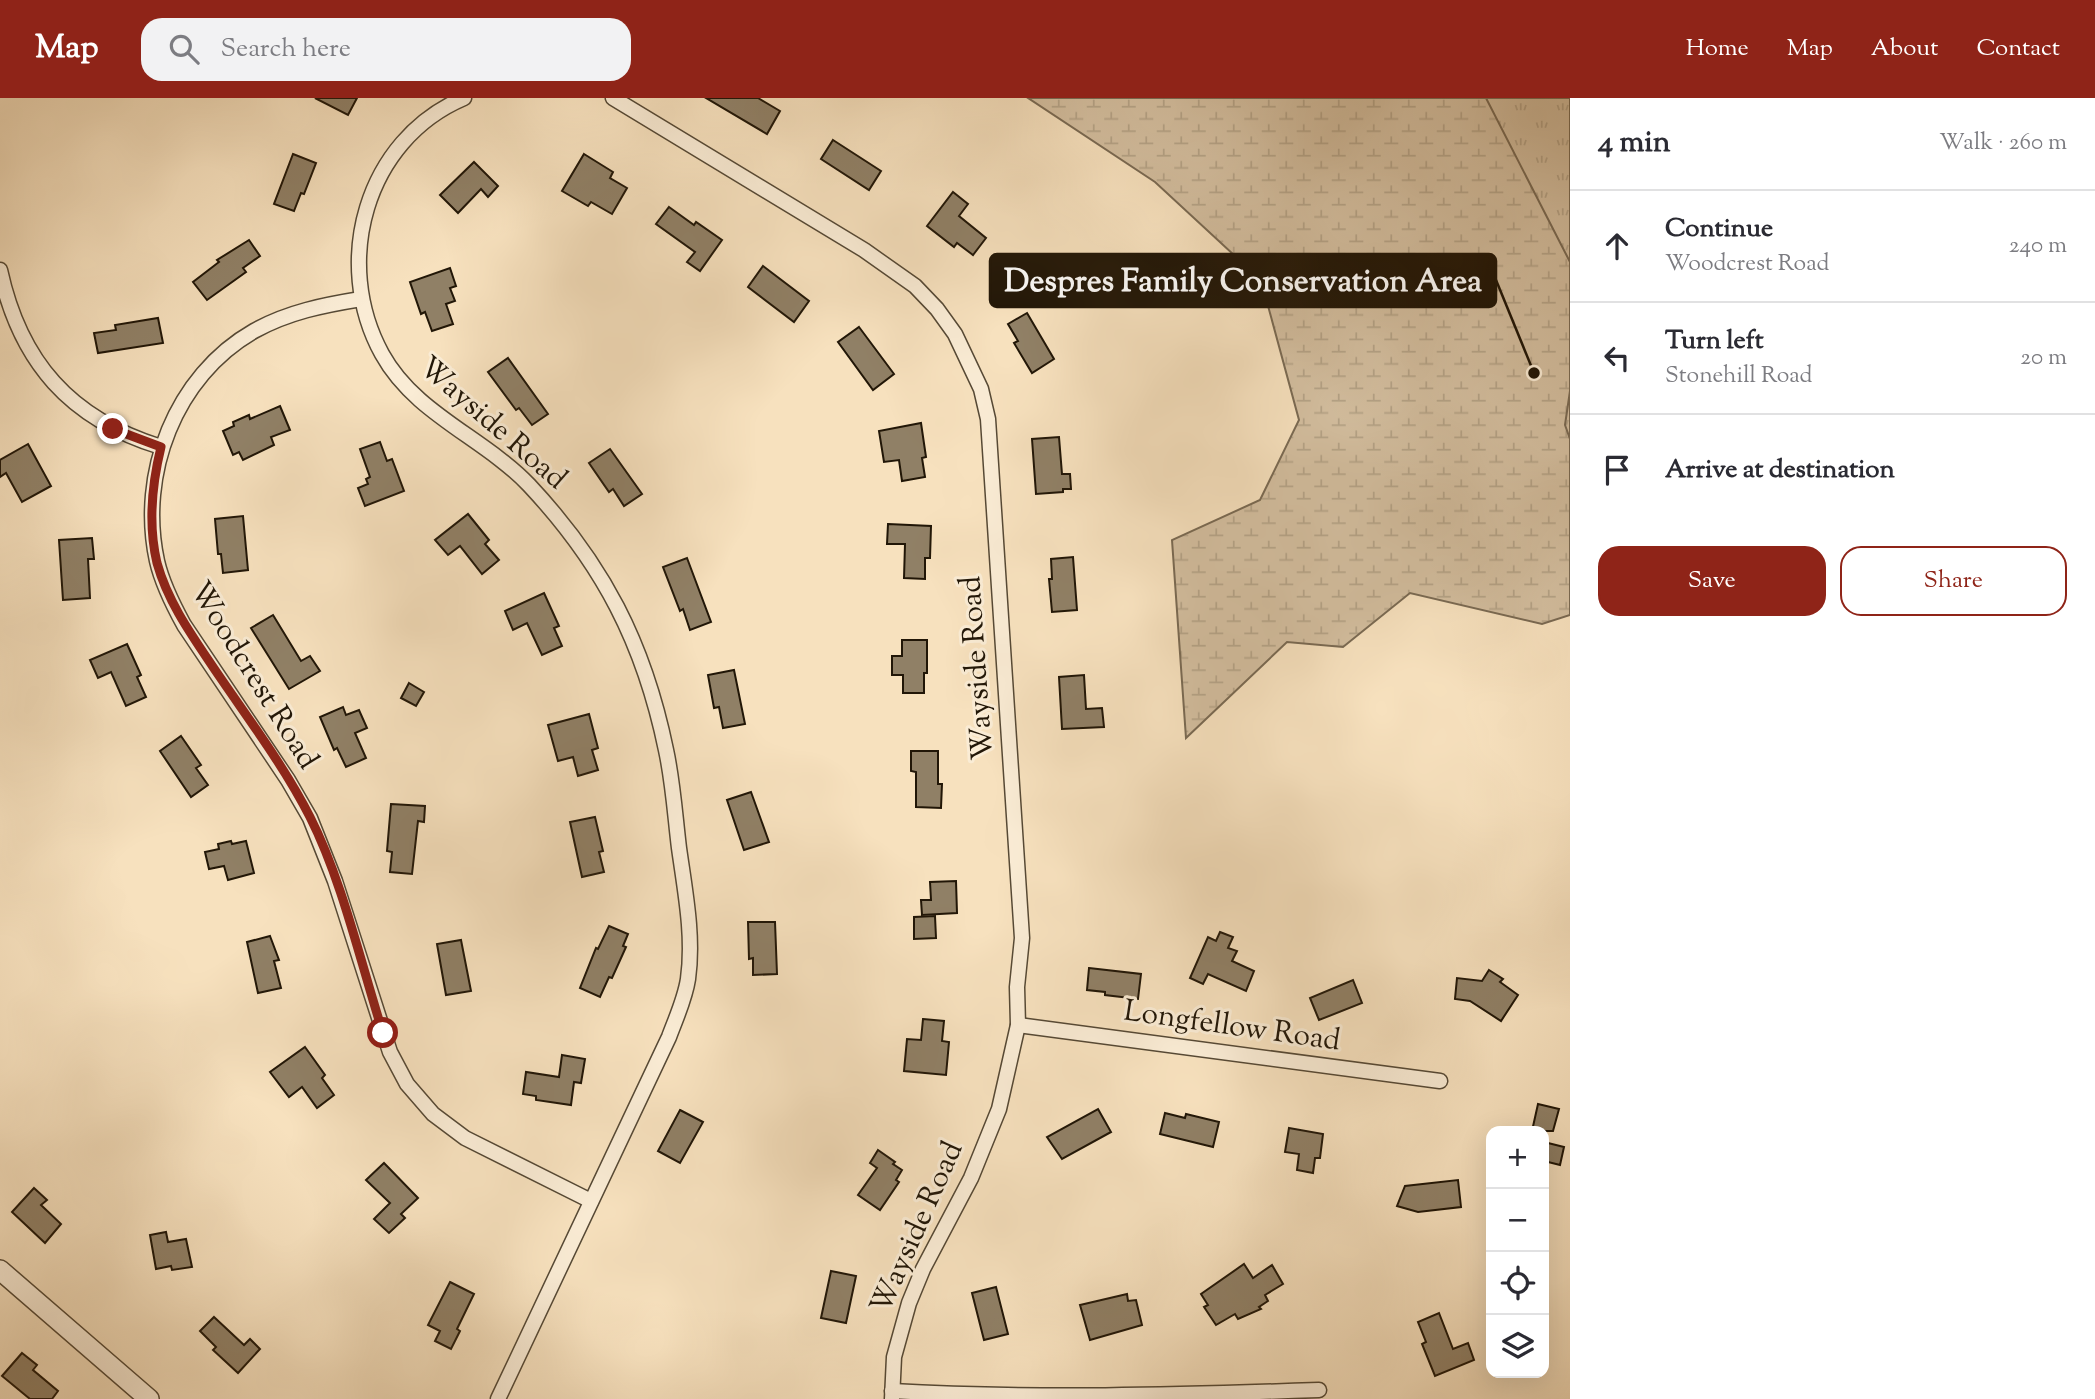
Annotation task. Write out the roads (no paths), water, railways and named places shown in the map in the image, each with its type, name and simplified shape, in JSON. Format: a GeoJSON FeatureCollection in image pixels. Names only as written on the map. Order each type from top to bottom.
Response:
{"type":"FeatureCollection","features":[{"type":"Feature","properties":{"kind":"street","name":"Wayside Road"},"geometry":{"type":"LineString","coordinates":[[464,98],[436,113],[417,129],[385,167],[373,189],[359,237],[357,262],[361,299],[372,335],[397,378],[424,404],[493,454],[525,482],[572,536],[614,597],[631,632],[658,714],[667,752],[689,929],[688,981],[669,1037],[498,1399]]}},
{"type":"Feature","properties":{"kind":"street","name":"Wayside Road"},"geometry":{"type":"LineString","coordinates":[[613,98],[889,266],[915,286],[937,309],[955,334],[981,389],[988,419],[1022,938],[1017,987],[1018,1025],[999,1109],[971,1178],[923,1269],[909,1303],[894,1357],[892,1395]]}},
{"type":"Feature","properties":{"kind":"street"},"geometry":{"type":"LineString","coordinates":[[0,270],[21,335],[46,375],[78,407],[95,419],[137,440],[161,447]]}},
{"type":"Feature","properties":{"kind":"street","name":"Woodcrest Road"},"geometry":{"type":"LineString","coordinates":[[361,299],[307,309],[270,323],[235,343],[192,388],[171,423],[155,472],[152,518],[158,563],[184,625],[288,780],[310,818],[328,860],[383,1033],[397,1068],[407,1084],[433,1114],[465,1138],[592,1200]]}},
{"type":"Feature","properties":{"kind":"street","name":"Longfellow Road"},"geometry":{"type":"LineString","coordinates":[[1018,1025],[1440,1081]]}},
{"type":"Feature","properties":{"kind":"street"},"geometry":{"type":"LineString","coordinates":[[0,1270],[149,1399]]}},
{"type":"Feature","properties":{"kind":"street"},"geometry":{"type":"LineString","coordinates":[[892,1395],[1089,1396],[1319,1390]]}},
{"type":"Feature","properties":{"kind":"place","name":"Despres Family Conservation Area"},"geometry":{"type":"Point","coordinates":[1534,373]}}]}
